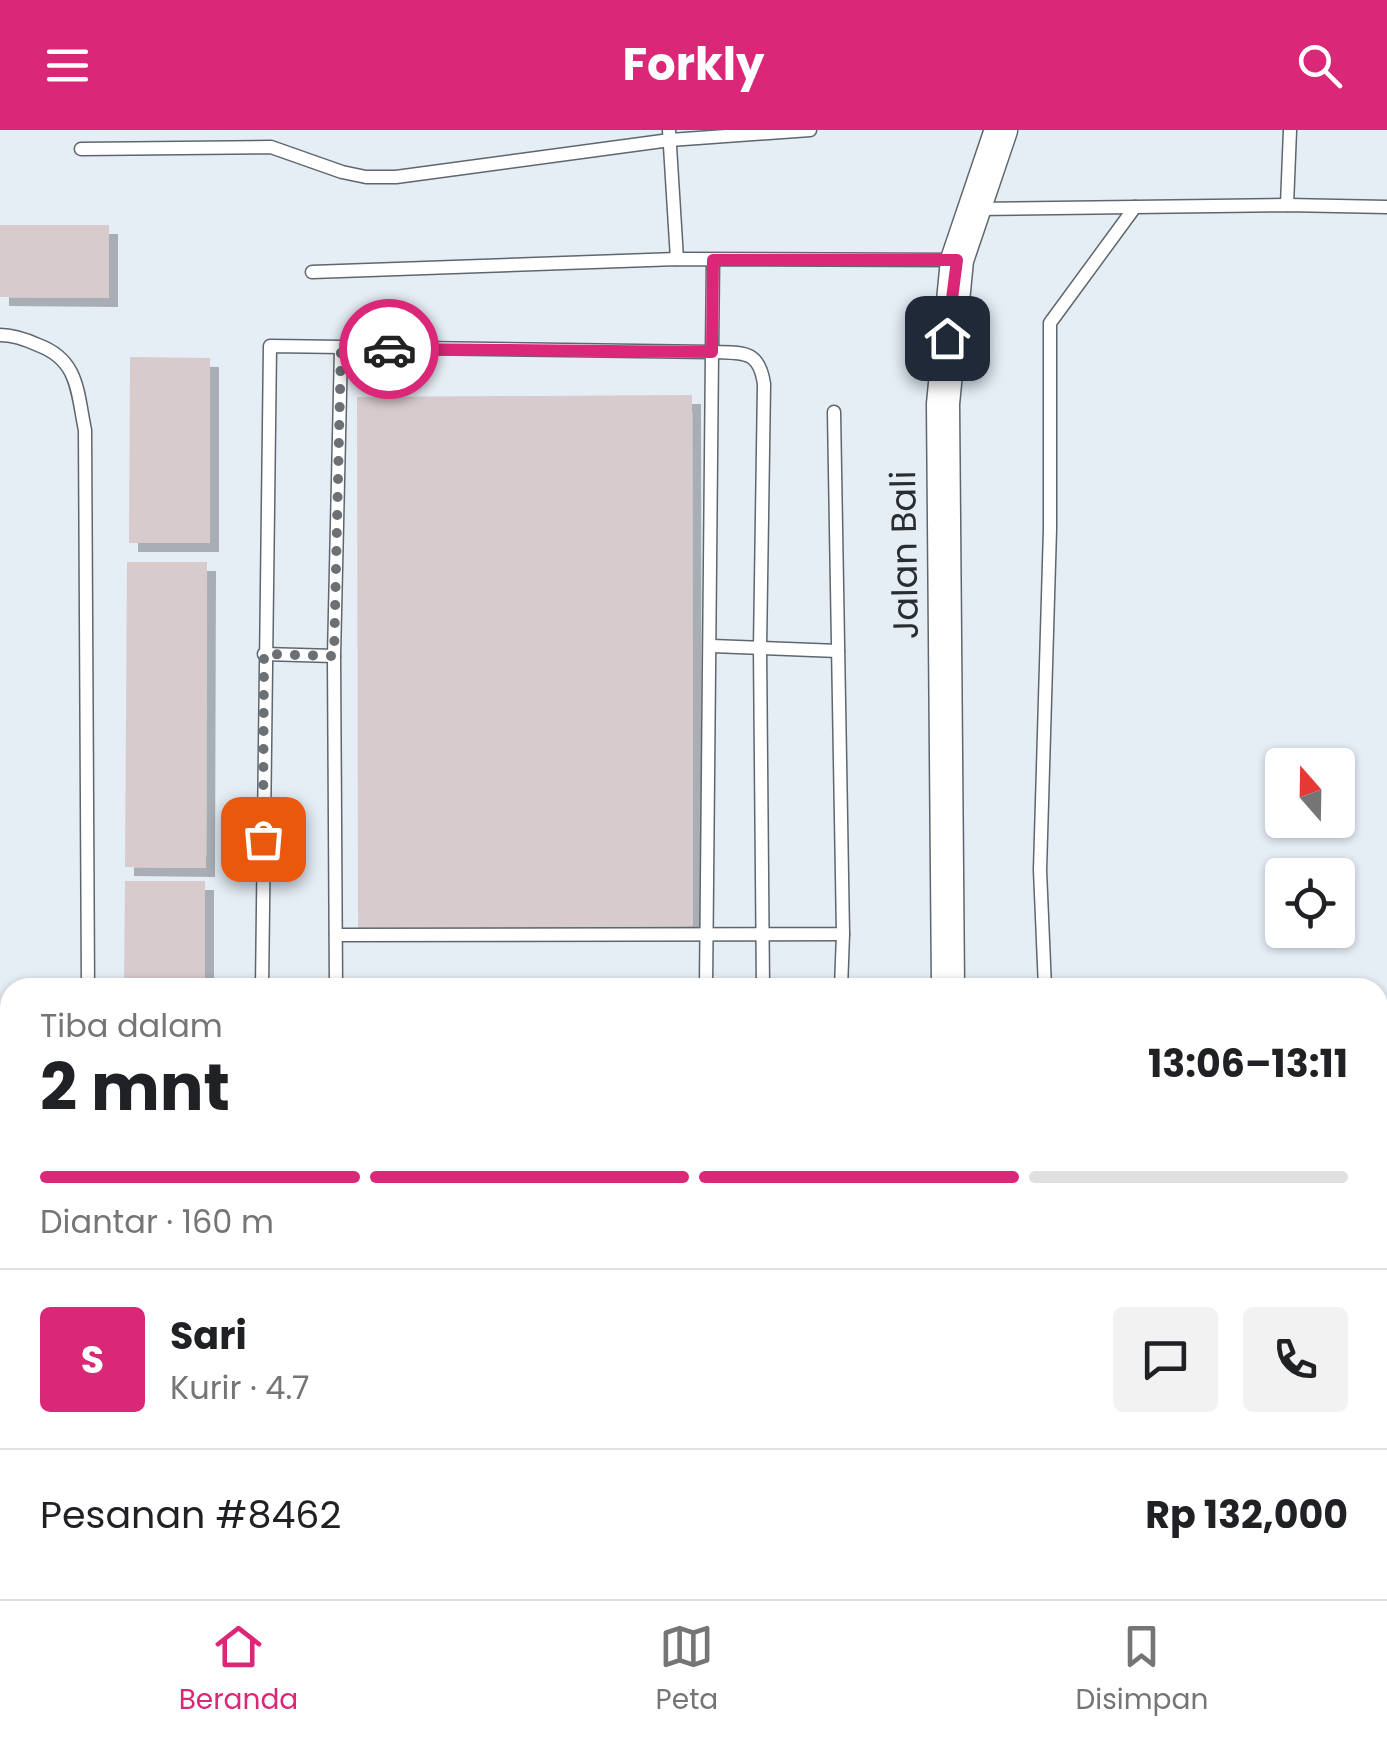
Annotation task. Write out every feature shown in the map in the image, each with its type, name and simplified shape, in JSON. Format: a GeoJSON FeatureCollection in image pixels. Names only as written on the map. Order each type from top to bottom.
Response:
{"type":"FeatureCollection","features":[{"type":"Feature","properties":{"kind":"street","name":"Jalan Bali"},"geometry":{"type":"LineString","coordinates":[[948,978],[943,404],[957,260],[1001,130]]}},
{"type":"Feature","properties":{"kind":"lane"},"geometry":{"type":"LineString","coordinates":[[81,149],[271,146],[342,172],[382,177],[669,135],[810,130]]}},
{"type":"Feature","properties":{"kind":"lane"},"geometry":{"type":"LineString","coordinates":[[1287,205],[1290,130]]}},
{"type":"Feature","properties":{"kind":"lane"},"geometry":{"type":"LineString","coordinates":[[669,135],[677,259]]}},
{"type":"Feature","properties":{"kind":"lane"},"geometry":{"type":"LineString","coordinates":[[974,209],[1287,205],[1387,208]]}},
{"type":"Feature","properties":{"kind":"lane"},"geometry":{"type":"LineString","coordinates":[[1045,978],[1040,870],[1050,529],[1050,322],[1135,207]]}},
{"type":"Feature","properties":{"kind":"lane"},"geometry":{"type":"LineString","coordinates":[[312,272],[677,259],[957,260]]}},
{"type":"Feature","properties":{"kind":"lane"},"geometry":{"type":"LineString","coordinates":[[706,978],[713,260]]}},
{"type":"Feature","properties":{"kind":"lane"},"geometry":{"type":"LineString","coordinates":[[0,335],[14,335],[59,352],[74,377],[85,430],[88,978]]}},
{"type":"Feature","properties":{"kind":"lane"},"geometry":{"type":"LineString","coordinates":[[262,978],[270,346],[712,352],[745,353],[755,358],[762,370],[763,978]]}},
{"type":"Feature","properties":{"kind":"lane"},"geometry":{"type":"LineString","coordinates":[[336,978],[334,656],[341,349]]}},
{"type":"Feature","properties":{"kind":"lane"},"geometry":{"type":"LineString","coordinates":[[834,412],[841,978]]}},
{"type":"Feature","properties":{"kind":"lane"},"geometry":{"type":"LineString","coordinates":[[712,646],[838,651]]}},
{"type":"Feature","properties":{"kind":"lane"},"geometry":{"type":"LineString","coordinates":[[264,654],[334,656]]}},
{"type":"Feature","properties":{"kind":"lane"},"geometry":{"type":"LineString","coordinates":[[336,935],[842,934]]}},
{"type":"Feature","properties":{"kind":"building"},"geometry":{"type":"Polygon","coordinates":[[[0,225],[109,225],[109,298],[0,297],[0,225]]]}},
{"type":"Feature","properties":{"kind":"building"},"geometry":{"type":"Polygon","coordinates":[[[130,357],[210,358],[210,543],[129,543],[130,357]]]}},
{"type":"Feature","properties":{"kind":"building"},"geometry":{"type":"Polygon","coordinates":[[[692,395],[693,926],[358,928],[357,397],[692,395]]]}},
{"type":"Feature","properties":{"kind":"building"},"geometry":{"type":"Polygon","coordinates":[[[127,562],[207,562],[206,868],[125,867],[127,562]]]}},
{"type":"Feature","properties":{"kind":"building"},"geometry":{"type":"Polygon","coordinates":[[[125,881],[205,881],[205,978],[124,978],[125,881]]]}},
{"type":"Feature","properties":{"kind":"way so far"},"geometry":{"type":"LineString","coordinates":[[263,839],[264,654],[334,656],[341,349],[389,349]]}},
{"type":"Feature","properties":{"kind":"route"},"geometry":{"type":"LineString","coordinates":[[389,349],[712,352],[713,260],[957,260],[947,338]]}}]}
